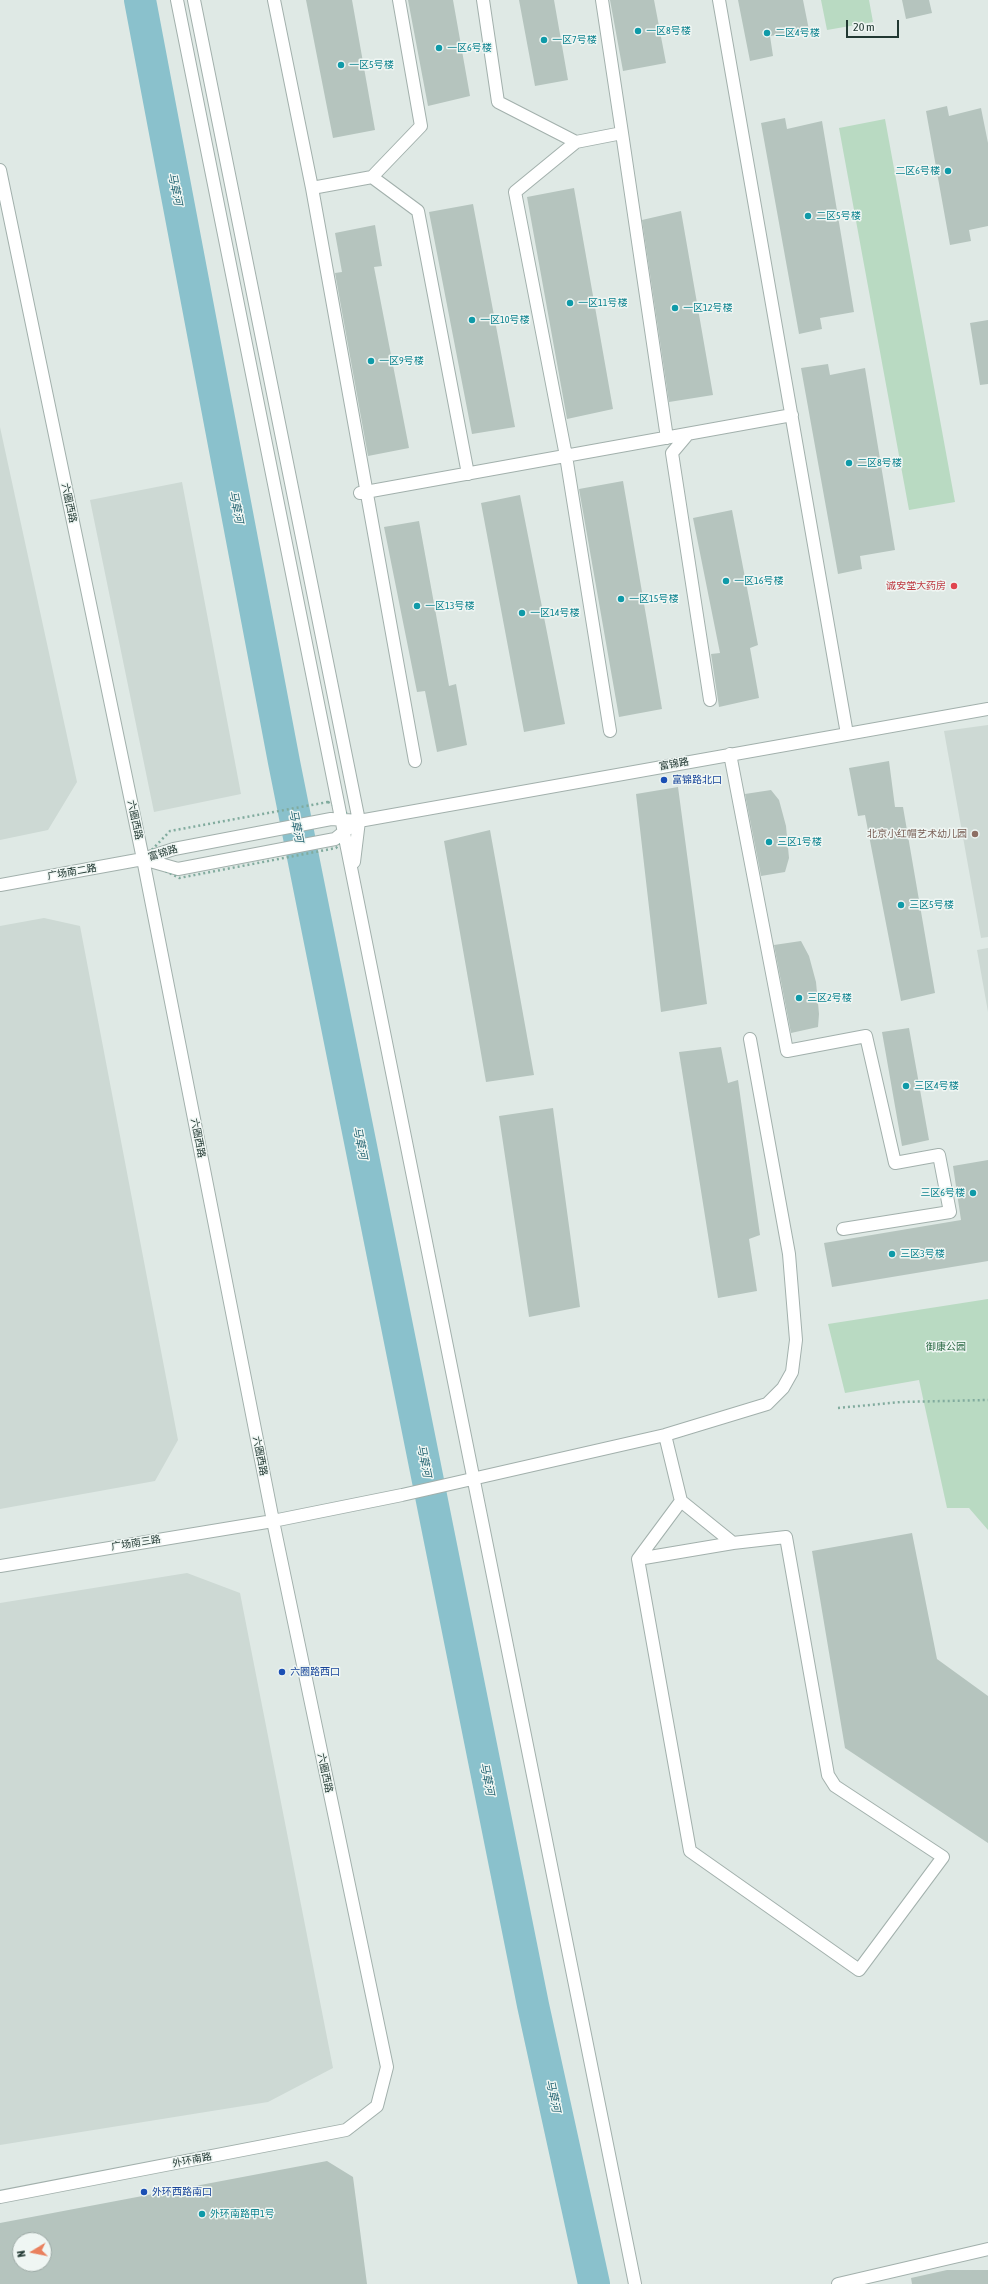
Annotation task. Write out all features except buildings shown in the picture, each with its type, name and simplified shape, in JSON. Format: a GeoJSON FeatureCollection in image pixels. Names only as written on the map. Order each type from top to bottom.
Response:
{"type":"FeatureCollection","features":[{"type":"Feature","properties":{"kind":"street"},"geometry":{"type":"LineString","coordinates":[[177,0],[340,835],[352,871],[475,1479],[635,2284]]}},
{"type":"Feature","properties":{"kind":"street"},"geometry":{"type":"LineString","coordinates":[[194,0],[359,821],[352,871]]}},
{"type":"Feature","properties":{"kind":"street"},"geometry":{"type":"LineString","coordinates":[[274,0],[312,188],[363,492],[415,761]]}},
{"type":"Feature","properties":{"kind":"street"},"geometry":{"type":"LineString","coordinates":[[312,188],[372,177],[421,126],[399,0]]}},
{"type":"Feature","properties":{"kind":"street"},"geometry":{"type":"LineString","coordinates":[[483,0],[498,102],[576,142]]}},
{"type":"Feature","properties":{"kind":"street"},"geometry":{"type":"LineString","coordinates":[[602,0],[667,438]]}},
{"type":"Feature","properties":{"kind":"street"},"geometry":{"type":"LineString","coordinates":[[719,0],[846,734]]}},
{"type":"Feature","properties":{"kind":"street"},"geometry":{"type":"LineString","coordinates":[[610,731],[566,456],[515,192],[576,142],[622,133]]}},
{"type":"Feature","properties":{"kind":"street","name":"六圈西路"},"geometry":{"type":"LineString","coordinates":[[0,170],[143,860],[273,1521],[387,2067],[377,2106]]}},
{"type":"Feature","properties":{"kind":"street"},"geometry":{"type":"LineString","coordinates":[[372,177],[418,211],[468,474]]}},
{"type":"Feature","properties":{"kind":"street"},"geometry":{"type":"LineString","coordinates":[[363,492],[792,416]]}},
{"type":"Feature","properties":{"kind":"street"},"geometry":{"type":"LineString","coordinates":[[688,434],[672,453],[710,700]]}},
{"type":"Feature","properties":{"kind":"street","name":"富锦路"},"geometry":{"type":"LineString","coordinates":[[143,860],[174,849],[274,830],[337,819],[359,821],[988,709]]}},
{"type":"Feature","properties":{"kind":"street"},"geometry":{"type":"LineString","coordinates":[[730,754],[787,1051],[866,1036],[894,1163],[939,1155],[950,1212],[843,1229]]}},
{"type":"Feature","properties":{"kind":"street","name":"富锦路"},"geometry":{"type":"LineString","coordinates":[[143,860],[178,869],[278,850],[340,835],[359,821]]}},
{"type":"Feature","properties":{"kind":"street","name":"广场南二路"},"geometry":{"type":"LineString","coordinates":[[0,886],[143,860]]}},
{"type":"Feature","properties":{"kind":"street","name":"广场南三路"},"geometry":{"type":"LineString","coordinates":[[0,1566],[273,1521],[460,1483],[665,1436],[767,1404],[783,1388],[792,1372],[796,1340],[789,1254],[750,1039]]}},
{"type":"Feature","properties":{"kind":"street"},"geometry":{"type":"LineString","coordinates":[[665,1436],[681,1501],[733,1544]]}},
{"type":"Feature","properties":{"kind":"street"},"geometry":{"type":"LineString","coordinates":[[638,1559],[786,1537],[828,1774],[835,1786],[943,1857],[859,1970],[690,1851],[638,1559],[681,1501]]}},
{"type":"Feature","properties":{"kind":"street","name":"外环南路"},"geometry":{"type":"LineString","coordinates":[[0,2197],[346,2130],[377,2106]]}},
{"type":"Feature","properties":{"kind":"street"},"geometry":{"type":"LineString","coordinates":[[838,2284],[988,2249]]}},
{"type":"Feature","properties":{"kind":"path"},"geometry":{"type":"LineString","coordinates":[[271,813],[328,802]]}},
{"type":"Feature","properties":{"kind":"path"},"geometry":{"type":"LineString","coordinates":[[838,1408],[900,1402],[988,1400]]}},
{"type":"Feature","properties":{"kind":"shaded area"},"geometry":{"type":"Polygon","coordinates":[[[0,427],[77,782],[48,830],[0,840],[0,427]]]}},
{"type":"Feature","properties":{"kind":"shaded area"},"geometry":{"type":"Polygon","coordinates":[[[182,482],[241,794],[154,812],[90,500],[182,482]]]}},
{"type":"Feature","properties":{"kind":"shaded area","name":"北京小红帽艺术幼儿园"},"geometry":{"type":"Polygon","coordinates":[[[988,725],[988,937],[981,938],[944,731],[988,725]]]}},
{"type":"Feature","properties":{"kind":"shaded area"},"geometry":{"type":"Polygon","coordinates":[[[44,918],[80,926],[178,1440],[155,1481],[0,1509],[0,926],[44,918]]]}},
{"type":"Feature","properties":{"kind":"shaded area"},"geometry":{"type":"Polygon","coordinates":[[[988,948],[988,1012],[977,950],[988,948]]]}},
{"type":"Feature","properties":{"kind":"shaded area"},"geometry":{"type":"Polygon","coordinates":[[[187,1573],[240,1593],[333,2068],[268,2102],[0,2145],[0,1603],[187,1573]]]}},
{"type":"Feature","properties":{"kind":"green space"},"geometry":{"type":"Polygon","coordinates":[[[821,0],[869,0],[873,22],[827,30],[821,0]]]}},
{"type":"Feature","properties":{"kind":"green space"},"geometry":{"type":"Polygon","coordinates":[[[885,119],[955,502],[909,510],[839,128],[885,119]]]}},
{"type":"Feature","properties":{"kind":"green space","name":"御康公园"},"geometry":{"type":"Polygon","coordinates":[[[988,1299],[988,1530],[969,1508],[947,1508],[919,1380],[845,1393],[828,1324],[988,1299]]]}},
{"type":"Feature","properties":{"kind":"waterway","name":"马草河"},"geometry":{"type":"LineString","coordinates":[[140,0],[284,762],[533,2005],[594,2284]]}},
{"type":"Feature","properties":{"kind":"place","name":"一区8号楼"},"geometry":{"type":"Point","coordinates":[638,31]}},
{"type":"Feature","properties":{"kind":"place","name":"二区4号楼"},"geometry":{"type":"Point","coordinates":[767,33]}},
{"type":"Feature","properties":{"kind":"place","name":"一区7号楼"},"geometry":{"type":"Point","coordinates":[544,40]}},
{"type":"Feature","properties":{"kind":"place","name":"一区6号楼"},"geometry":{"type":"Point","coordinates":[439,48]}},
{"type":"Feature","properties":{"kind":"place","name":"一区5号楼"},"geometry":{"type":"Point","coordinates":[341,65]}},
{"type":"Feature","properties":{"kind":"place","name":"二区6号楼"},"geometry":{"type":"Point","coordinates":[948,171]}},
{"type":"Feature","properties":{"kind":"place","name":"二区5号楼"},"geometry":{"type":"Point","coordinates":[808,216]}},
{"type":"Feature","properties":{"kind":"place","name":"一区11号楼"},"geometry":{"type":"Point","coordinates":[570,303]}},
{"type":"Feature","properties":{"kind":"place","name":"一区12号楼"},"geometry":{"type":"Point","coordinates":[675,308]}},
{"type":"Feature","properties":{"kind":"place","name":"一区10号楼"},"geometry":{"type":"Point","coordinates":[472,320]}},
{"type":"Feature","properties":{"kind":"place","name":"一区9号楼"},"geometry":{"type":"Point","coordinates":[371,361]}},
{"type":"Feature","properties":{"kind":"place","name":"二区8号楼"},"geometry":{"type":"Point","coordinates":[849,463]}},
{"type":"Feature","properties":{"kind":"place","name":"一区16号楼"},"geometry":{"type":"Point","coordinates":[726,581]}},
{"type":"Feature","properties":{"kind":"place","name":"诚安堂大药房"},"geometry":{"type":"Point","coordinates":[954,586]}},
{"type":"Feature","properties":{"kind":"place","name":"一区15号楼"},"geometry":{"type":"Point","coordinates":[621,599]}},
{"type":"Feature","properties":{"kind":"place","name":"一区13号楼"},"geometry":{"type":"Point","coordinates":[417,606]}},
{"type":"Feature","properties":{"kind":"place","name":"一区14号楼"},"geometry":{"type":"Point","coordinates":[522,613]}},
{"type":"Feature","properties":{"kind":"place","name":"富锦路北口"},"geometry":{"type":"Point","coordinates":[664,780]}},
{"type":"Feature","properties":{"kind":"place","name":"北京小红帽艺术幼儿园"},"geometry":{"type":"Point","coordinates":[975,834]}},
{"type":"Feature","properties":{"kind":"place","name":"三区1号楼"},"geometry":{"type":"Point","coordinates":[769,842]}},
{"type":"Feature","properties":{"kind":"place","name":"三区5号楼"},"geometry":{"type":"Point","coordinates":[901,905]}},
{"type":"Feature","properties":{"kind":"place","name":"三区2号楼"},"geometry":{"type":"Point","coordinates":[799,998]}},
{"type":"Feature","properties":{"kind":"place","name":"三区4号楼"},"geometry":{"type":"Point","coordinates":[906,1086]}},
{"type":"Feature","properties":{"kind":"place","name":"三区6号楼"},"geometry":{"type":"Point","coordinates":[973,1193]}},
{"type":"Feature","properties":{"kind":"place","name":"三区3号楼"},"geometry":{"type":"Point","coordinates":[892,1254]}},
{"type":"Feature","properties":{"kind":"place","name":"六圈路西口"},"geometry":{"type":"Point","coordinates":[282,1672]}},
{"type":"Feature","properties":{"kind":"place","name":"外环西路南口"},"geometry":{"type":"Point","coordinates":[144,2192]}},
{"type":"Feature","properties":{"kind":"place","name":"外环南路甲1号"},"geometry":{"type":"Point","coordinates":[202,2214]}}]}
